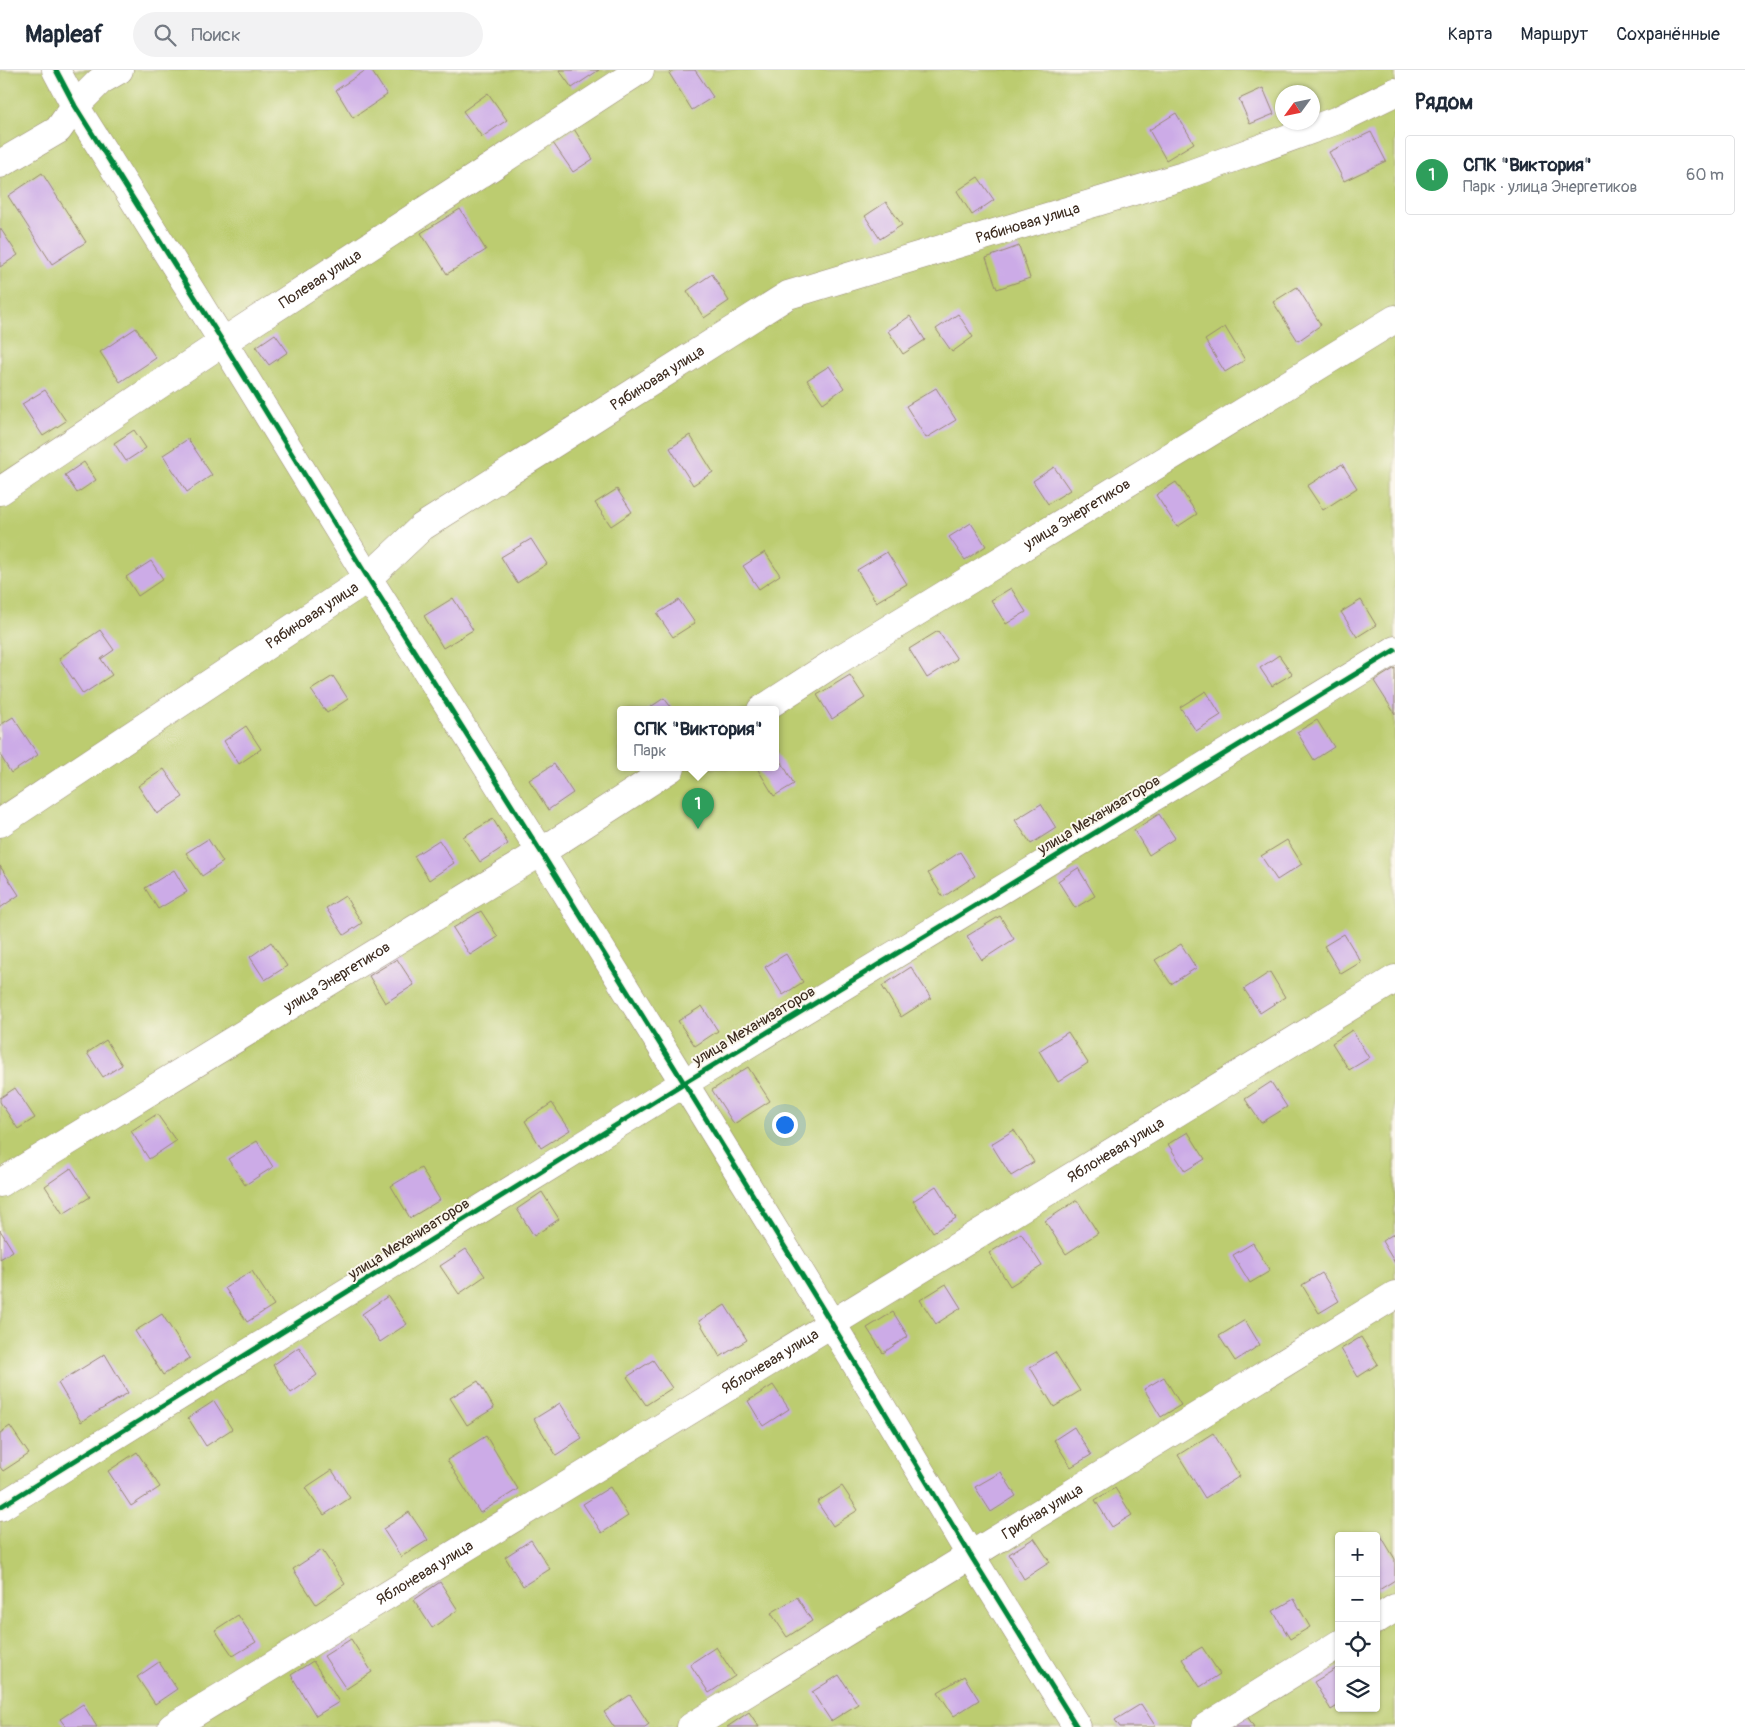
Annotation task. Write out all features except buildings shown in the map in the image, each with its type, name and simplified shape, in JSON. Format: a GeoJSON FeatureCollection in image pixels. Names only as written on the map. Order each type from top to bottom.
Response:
{"type":"FeatureCollection","features":[{"type":"Feature","properties":{"kind":"street"},"geometry":{"type":"LineString","coordinates":[[56,70],[75,106],[684,1083],[1077,1727]]}},
{"type":"Feature","properties":{"kind":"street"},"geometry":{"type":"LineString","coordinates":[[0,164],[58,130],[75,106],[100,81],[119,70]]}},
{"type":"Feature","properties":{"kind":"street","name":"Полевая улица"},"geometry":{"type":"LineString","coordinates":[[0,490],[640,70]]}},
{"type":"Feature","properties":{"kind":"street","name":"Рябиновая улица"},"geometry":{"type":"LineString","coordinates":[[0,823],[368,578],[422,527],[788,295],[1188,175],[1338,120],[1395,92]]}},
{"type":"Feature","properties":{"kind":"street","name":"улица Энергетиков"},"geometry":{"type":"LineString","coordinates":[[767,706],[1395,319]]}},
{"type":"Feature","properties":{"kind":"street","name":"улица Механизаторов"},"geometry":{"type":"LineString","coordinates":[[0,1507],[684,1083],[1395,650]]}},
{"type":"Feature","properties":{"kind":"street","name":"улица Энергетиков"},"geometry":{"type":"LineString","coordinates":[[0,1183],[541,852],[666,771]]}},
{"type":"Feature","properties":{"kind":"street","name":"Яблоневая улица"},"geometry":{"type":"LineString","coordinates":[[172,1727],[1395,980]]}},
{"type":"Feature","properties":{"kind":"street","name":"Грибная улица"},"geometry":{"type":"LineString","coordinates":[[691,1727],[1395,1295]]}},
{"type":"Feature","properties":{"kind":"street"},"geometry":{"type":"LineString","coordinates":[[1380,1617],[1395,1608]]}},
{"type":"Feature","properties":{"kind":"street"},"geometry":{"type":"LineString","coordinates":[[1206,1727],[1335,1646]]}},
{"type":"Feature","properties":{"kind":"green space"},"geometry":{"type":"Polygon","coordinates":[[[0,70],[1395,70],[1395,1727],[0,1727],[0,70]]]}},
{"type":"Feature","properties":{"kind":"cycle path"},"geometry":{"type":"LineString","coordinates":[[56,70],[75,106],[684,1083],[1077,1727]]}},
{"type":"Feature","properties":{"kind":"cycle path"},"geometry":{"type":"LineString","coordinates":[[0,1507],[684,1083],[1395,650]]}},
{"type":"Feature","properties":{"kind":"place","name":"СПК \"Виктория\""},"geometry":{"type":"Point","coordinates":[698,829]}}]}
